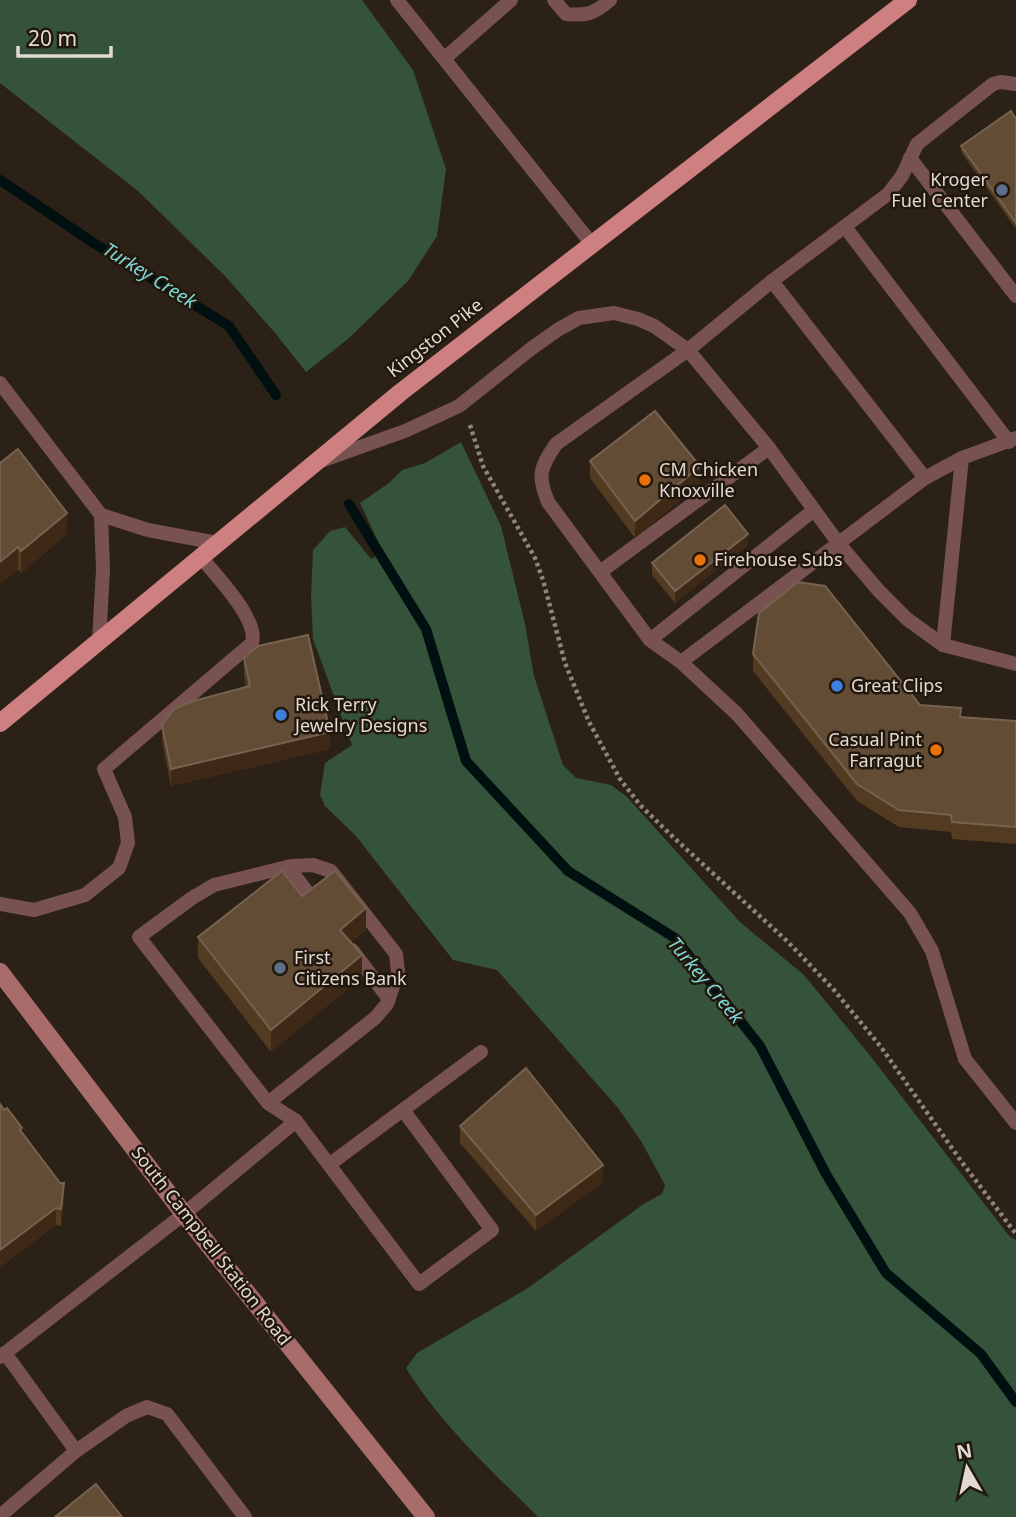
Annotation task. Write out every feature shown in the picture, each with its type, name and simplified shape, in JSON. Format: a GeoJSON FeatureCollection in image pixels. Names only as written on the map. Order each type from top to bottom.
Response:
{"type":"FeatureCollection","features":[{"type":"Feature","properties":{"kind":"main road","name":"Kingston Pike"},"geometry":{"type":"LineString","coordinates":[[0,723],[401,392],[908,0]]}},
{"type":"Feature","properties":{"kind":"main road","name":"South Campbell Station Road"},"geometry":{"type":"LineString","coordinates":[[0,972],[184,1214],[426,1517]]}},
{"type":"Feature","properties":{"kind":"lane"},"geometry":{"type":"LineString","coordinates":[[397,0],[592,243]]}},
{"type":"Feature","properties":{"kind":"lane"},"geometry":{"type":"LineString","coordinates":[[445,58],[511,0]]}},
{"type":"Feature","properties":{"kind":"lane"},"geometry":{"type":"LineString","coordinates":[[554,0],[566,13],[578,15],[597,12],[610,0]]}},
{"type":"Feature","properties":{"kind":"lane"},"geometry":{"type":"LineString","coordinates":[[1016,84],[993,84],[917,144],[902,176],[888,194],[772,281],[688,351],[556,444],[541,467],[542,486],[548,502],[650,640],[681,662],[737,714],[910,913],[932,951],[965,1059],[1016,1123]]}},
{"type":"Feature","properties":{"kind":"lane"},"geometry":{"type":"LineString","coordinates":[[910,158],[1016,296]]}},
{"type":"Feature","properties":{"kind":"lane"},"geometry":{"type":"LineString","coordinates":[[681,662],[925,478],[962,458],[1013,440],[845,227]]}},
{"type":"Feature","properties":{"kind":"lane"},"geometry":{"type":"LineString","coordinates":[[772,281],[925,478]]}},
{"type":"Feature","properties":{"kind":"lane"},"geometry":{"type":"LineString","coordinates":[[312,465],[405,431],[459,406],[532,348],[579,318],[614,313],[638,319],[654,326],[688,351],[769,448],[839,544],[878,591],[907,619],[943,645],[1016,664]]}},
{"type":"Feature","properties":{"kind":"lane"},"geometry":{"type":"LineString","coordinates":[[0,383],[101,515],[148,530],[217,543]]}},
{"type":"Feature","properties":{"kind":"lane"},"geometry":{"type":"LineString","coordinates":[[600,572],[769,448]]}},
{"type":"Feature","properties":{"kind":"lane"},"geometry":{"type":"LineString","coordinates":[[943,645],[962,458]]}},
{"type":"Feature","properties":{"kind":"lane"},"geometry":{"type":"LineString","coordinates":[[650,640],[814,510]]}},
{"type":"Feature","properties":{"kind":"lane"},"geometry":{"type":"LineString","coordinates":[[99,641],[103,570],[101,515]]}},
{"type":"Feature","properties":{"kind":"lane"},"geometry":{"type":"LineString","coordinates":[[0,904],[34,910],[85,895],[119,868],[128,843],[125,817],[104,769],[252,643],[254,635],[246,614],[201,557]]}},
{"type":"Feature","properties":{"kind":"lane"},"geometry":{"type":"LineString","coordinates":[[268,1104],[375,1018],[389,999],[398,972],[396,954],[331,871],[313,865],[288,867],[214,885],[139,937],[268,1104],[296,1121],[419,1284],[492,1230],[402,1110]]}},
{"type":"Feature","properties":{"kind":"lane"},"geometry":{"type":"LineString","coordinates":[[288,867],[330,922]]}},
{"type":"Feature","properties":{"kind":"lane"},"geometry":{"type":"LineString","coordinates":[[347,944],[389,999]]}},
{"type":"Feature","properties":{"kind":"lane"},"geometry":{"type":"LineString","coordinates":[[330,1164],[481,1052]]}},
{"type":"Feature","properties":{"kind":"lane"},"geometry":{"type":"LineString","coordinates":[[76,1451],[3,1355],[184,1214],[296,1121]]}},
{"type":"Feature","properties":{"kind":"lane"},"geometry":{"type":"LineString","coordinates":[[0,1516],[76,1451],[126,1416],[147,1407],[167,1415],[245,1517]]}},
{"type":"Feature","properties":{"kind":"path"},"geometry":{"type":"LineString","coordinates":[[468,418],[483,466],[535,558],[565,663],[589,722],[620,779],[640,805],[787,941],[842,1000],[881,1047],[1015,1234]]}},
{"type":"Feature","properties":{"kind":"green space"},"geometry":{"type":"Polygon","coordinates":[[[0,0],[362,0],[413,70],[446,169],[437,236],[408,281],[348,339],[306,372],[225,276],[138,191],[0,83],[0,0]]]}},
{"type":"Feature","properties":{"kind":"green space"},"geometry":{"type":"Polygon","coordinates":[[[461,442],[501,526],[525,624],[534,676],[563,765],[576,778],[611,785],[627,797],[740,922],[804,975],[868,1053],[1010,1237],[1016,1240],[1016,1517],[538,1517],[451,1428],[406,1368],[417,1353],[528,1288],[645,1203],[662,1194],[665,1185],[641,1141],[618,1108],[497,970],[453,960],[356,836],[325,806],[320,795],[325,763],[352,745],[313,639],[313,550],[330,531],[345,527],[371,559],[383,552],[360,503],[389,483],[402,470],[425,463],[461,442]]]}},
{"type":"Feature","properties":{"kind":"building","name":"Kroger Fuel Center"},"geometry":{"type":"Polygon","coordinates":[[[1011,111],[1016,119],[1016,223],[961,146],[1011,111]]]}},
{"type":"Feature","properties":{"kind":"building","name":"CM Chicken Knoxville"},"geometry":{"type":"Polygon","coordinates":[[[655,411],[700,466],[635,521],[590,461],[655,411]]]}},
{"type":"Feature","properties":{"kind":"building"},"geometry":{"type":"Polygon","coordinates":[[[18,449],[67,513],[21,551],[18,547],[0,562],[0,463],[18,449]]]}},
{"type":"Feature","properties":{"kind":"building","name":"Firehouse Subs"},"geometry":{"type":"Polygon","coordinates":[[[725,505],[748,534],[675,591],[652,563],[725,505]]]}},
{"type":"Feature","properties":{"kind":"building"},"geometry":{"type":"Polygon","coordinates":[[[798,582],[825,586],[920,705],[961,708],[960,717],[1016,721],[1016,827],[952,822],[951,815],[899,810],[857,784],[753,654],[759,613],[798,582]]]}},
{"type":"Feature","properties":{"kind":"building"},"geometry":{"type":"Polygon","coordinates":[[[308,635],[330,732],[171,769],[162,725],[174,709],[250,686],[244,658],[258,646],[308,635]]]}},
{"type":"Feature","properties":{"kind":"building","name":"First Citizens Bank"},"geometry":{"type":"Polygon","coordinates":[[[282,871],[302,896],[335,871],[366,908],[340,930],[362,955],[271,1030],[198,937],[282,871]]]}},
{"type":"Feature","properties":{"kind":"building"},"geometry":{"type":"Polygon","coordinates":[[[526,1068],[603,1165],[536,1215],[460,1126],[526,1068]]]}},
{"type":"Feature","properties":{"kind":"building"},"geometry":{"type":"Polygon","coordinates":[[[0,1104],[4,1110],[7,1108],[60,1183],[64,1183],[61,1209],[56,1208],[0,1250],[0,1104]]]}},
{"type":"Feature","properties":{"kind":"building"},"geometry":{"type":"Polygon","coordinates":[[[96,1484],[122,1517],[55,1517],[96,1484]]]}},
{"type":"Feature","properties":{"kind":"waterway","name":"Turkey Creek"},"geometry":{"type":"LineString","coordinates":[[0,180],[92,242],[229,326],[276,395]]}},
{"type":"Feature","properties":{"kind":"waterway","name":"Turkey Creek"},"geometry":{"type":"LineString","coordinates":[[349,504],[426,629],[466,761],[568,871],[675,938],[760,1046],[826,1174],[886,1273],[981,1354],[1016,1402]]}},
{"type":"Feature","properties":{"kind":"place","name":"Kroger Fuel Center"},"geometry":{"type":"Point","coordinates":[1002,190]}},
{"type":"Feature","properties":{"kind":"place","name":"CM Chicken Knoxville"},"geometry":{"type":"Point","coordinates":[645,480]}},
{"type":"Feature","properties":{"kind":"place","name":"Firehouse Subs"},"geometry":{"type":"Point","coordinates":[700,560]}},
{"type":"Feature","properties":{"kind":"place","name":"Great Clips"},"geometry":{"type":"Point","coordinates":[837,686]}},
{"type":"Feature","properties":{"kind":"place","name":"Rick Terry Jewelry Designs"},"geometry":{"type":"Point","coordinates":[281,715]}},
{"type":"Feature","properties":{"kind":"place","name":"Casual Pint Farragut"},"geometry":{"type":"Point","coordinates":[936,750]}},
{"type":"Feature","properties":{"kind":"place","name":"First Citizens Bank"},"geometry":{"type":"Point","coordinates":[280,968]}}]}
